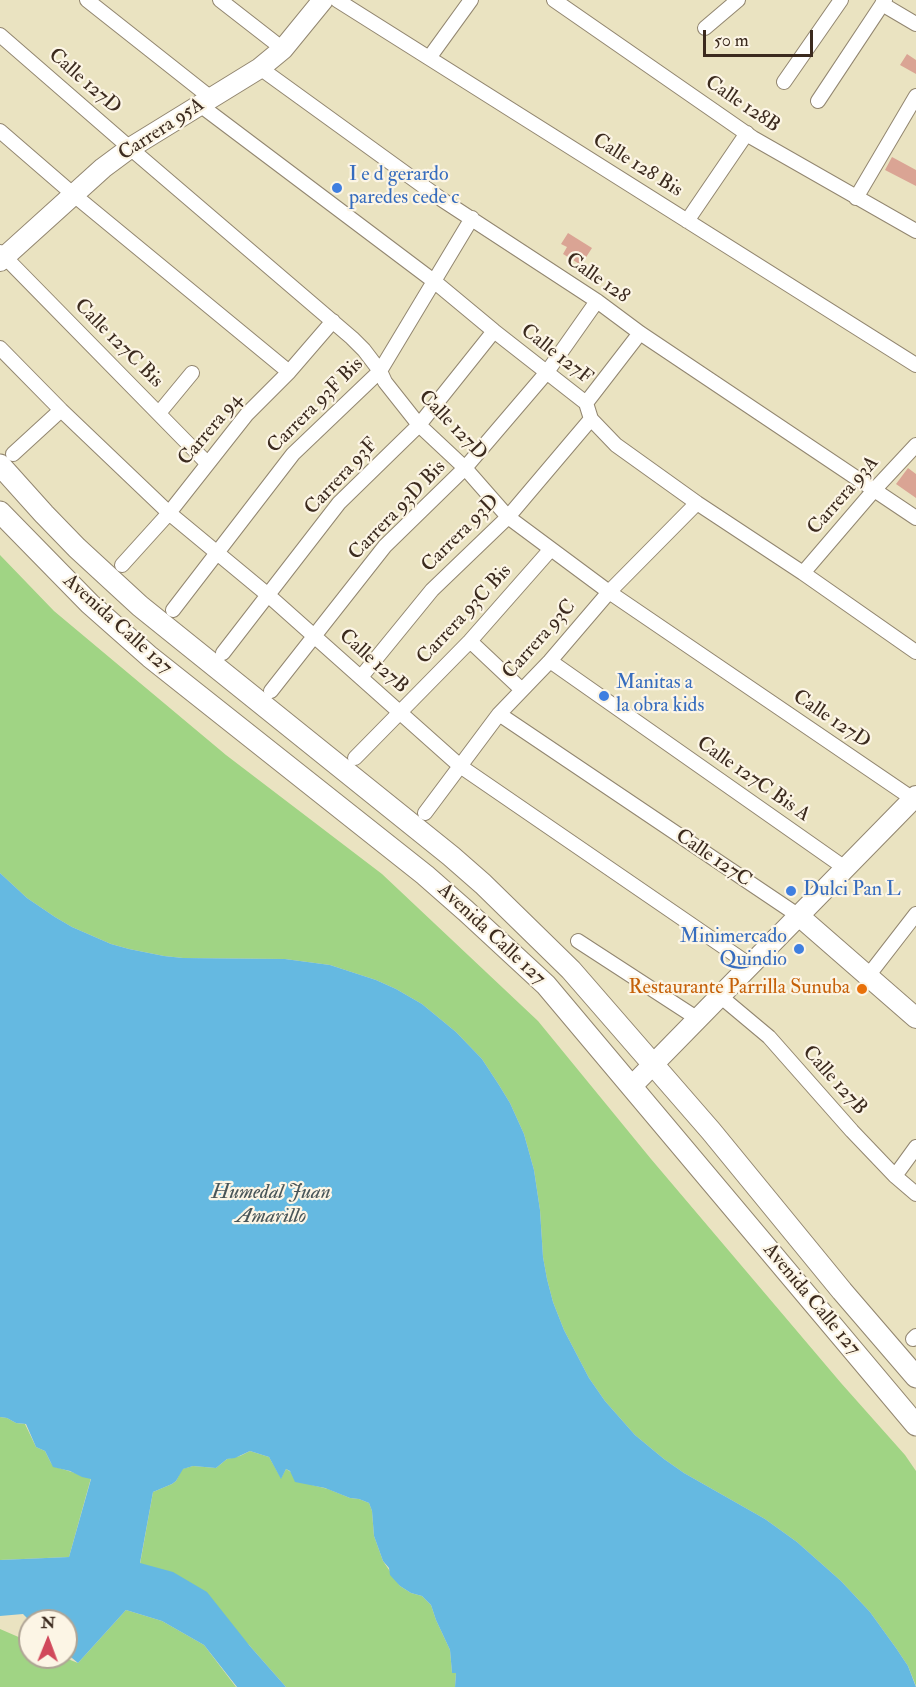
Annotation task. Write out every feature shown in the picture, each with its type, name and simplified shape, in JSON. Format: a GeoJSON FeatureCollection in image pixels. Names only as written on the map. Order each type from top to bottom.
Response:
{"type":"FeatureCollection","features":[{"type":"Feature","properties":{"kind":"main road","name":"Avenida Calle 127"},"geometry":{"type":"LineString","coordinates":[[6,460],[77,548],[140,606],[433,841],[483,884],[571,970],[654,1064],[916,1377]]}},
{"type":"Feature","properties":{"kind":"main road","name":"Avenida Calle 127"},"geometry":{"type":"LineString","coordinates":[[0,512],[90,604],[150,657],[381,839],[466,911],[546,985],[916,1425]]}},
{"type":"Feature","properties":{"kind":"street","name":"Calle 127F"},"geometry":{"type":"LineString","coordinates":[[87,0],[206,101],[586,403],[591,419],[616,445],[916,652]]}},
{"type":"Feature","properties":{"kind":"street"},"geometry":{"type":"LineString","coordinates":[[220,0],[283,49]]}},
{"type":"Feature","properties":{"kind":"street","name":"Carrera 95A"},"geometry":{"type":"LineString","coordinates":[[2,256],[103,168],[130,148],[260,68],[283,49],[323,0]]}},
{"type":"Feature","properties":{"kind":"street","name":"Calle 128 Bis"},"geometry":{"type":"LineString","coordinates":[[337,0],[916,365]]}},
{"type":"Feature","properties":{"kind":"street"},"geometry":{"type":"LineString","coordinates":[[429,58],[471,0]]}},
{"type":"Feature","properties":{"kind":"street","name":"Calle 128B"},"geometry":{"type":"LineString","coordinates":[[554,0],[747,133],[916,231]]}},
{"type":"Feature","properties":{"kind":"street"},"geometry":{"type":"LineString","coordinates":[[705,28],[738,0]]}},
{"type":"Feature","properties":{"kind":"street"},"geometry":{"type":"LineString","coordinates":[[784,82],[841,0]]}},
{"type":"Feature","properties":{"kind":"street"},"geometry":{"type":"LineString","coordinates":[[818,101],[883,2],[916,24]]}},
{"type":"Feature","properties":{"kind":"street","name":"Calle 127D"},"geometry":{"type":"LineString","coordinates":[[0,35],[364,350],[380,371],[385,382],[419,425],[465,468],[508,517],[609,592],[914,798]]}},
{"type":"Feature","properties":{"kind":"street","name":"Calle 128"},"geometry":{"type":"LineString","coordinates":[[260,68],[441,199],[597,301],[640,333],[916,518]]}},
{"type":"Feature","properties":{"kind":"street"},"geometry":{"type":"LineString","coordinates":[[856,198],[916,96]]}},
{"type":"Feature","properties":{"kind":"street"},"geometry":{"type":"LineString","coordinates":[[0,131],[289,372]]}},
{"type":"Feature","properties":{"kind":"street"},"geometry":{"type":"LineString","coordinates":[[687,221],[747,133]]}},
{"type":"Feature","properties":{"kind":"street","name":"Carrera 93F Bis"},"geometry":{"type":"LineString","coordinates":[[173,610],[293,454],[380,371],[472,218]]}},
{"type":"Feature","properties":{"kind":"street","name":"Calle 127C Bis"},"geometry":{"type":"LineString","coordinates":[[2,256],[207,463]]}},
{"type":"Feature","properties":{"kind":"street","name":"Carrera 93D Bis"},"geometry":{"type":"LineString","coordinates":[[271,691],[385,546],[465,468],[547,372],[597,301]]}},
{"type":"Feature","properties":{"kind":"street","name":"Carrera 94"},"geometry":{"type":"LineString","coordinates":[[122,565],[169,513],[247,414],[289,372],[333,321]]}},
{"type":"Feature","properties":{"kind":"street","name":"Carrera 93F"},"geometry":{"type":"LineString","coordinates":[[223,653],[339,503],[419,425],[494,331]]}},
{"type":"Feature","properties":{"kind":"street"},"geometry":{"type":"LineString","coordinates":[[586,403],[640,333]]}},
{"type":"Feature","properties":{"kind":"street","name":"Calle 127B"},"geometry":{"type":"LineString","coordinates":[[1,352],[169,513],[268,595],[460,766],[750,965]]}},
{"type":"Feature","properties":{"kind":"street"},"geometry":{"type":"LineString","coordinates":[[159,413],[192,373]]}},
{"type":"Feature","properties":{"kind":"street"},"geometry":{"type":"LineString","coordinates":[[6,460],[61,410]]}},
{"type":"Feature","properties":{"kind":"street","name":"Carrera 93D"},"geometry":{"type":"LineString","coordinates":[[361,677],[432,590],[508,517],[591,419]]}},
{"type":"Feature","properties":{"kind":"street","name":"Carrera 93A"},"geometry":{"type":"LineString","coordinates":[[803,573],[916,445]]}},
{"type":"Feature","properties":{"kind":"street","name":"Carrera 93C"},"geometry":{"type":"LineString","coordinates":[[425,813],[499,714],[550,661],[609,592],[697,503]]}},
{"type":"Feature","properties":{"kind":"street","name":"Carrera 93C Bis"},"geometry":{"type":"LineString","coordinates":[[355,758],[470,641],[552,549]]}},
{"type":"Feature","properties":{"kind":"street"},"geometry":{"type":"LineString","coordinates":[[470,641],[522,690]]}},
{"type":"Feature","properties":{"kind":"street","name":"Calle 127C Bis A"},"geometry":{"type":"LineString","coordinates":[[550,661],[845,868]]}},
{"type":"Feature","properties":{"kind":"street","name":"Calle 127C"},"geometry":{"type":"LineString","coordinates":[[499,714],[799,916],[916,1018]]}},
{"type":"Feature","properties":{"kind":"street"},"geometry":{"type":"LineString","coordinates":[[632,1086],[914,798]]}},
{"type":"Feature","properties":{"kind":"street"},"geometry":{"type":"LineString","coordinates":[[868,976],[916,914]]}},
{"type":"Feature","properties":{"kind":"street"},"geometry":{"type":"LineString","coordinates":[[578,941],[698,1019]]}},
{"type":"Feature","properties":{"kind":"street","name":"Calle 127B"},"geometry":{"type":"LineString","coordinates":[[720,996],[769,1037],[852,1131],[895,1176],[916,1194]]}},
{"type":"Feature","properties":{"kind":"street"},"geometry":{"type":"LineString","coordinates":[[895,1176],[916,1148]]}},
{"type":"Feature","properties":{"kind":"green space"},"geometry":{"type":"Polygon","coordinates":[[[0,555],[54,611],[226,755],[382,874],[538,1021],[651,1159],[905,1455],[916,1471],[916,1686],[908,1666],[896,1648],[870,1612],[841,1581],[797,1542],[765,1519],[684,1473],[664,1459],[635,1435],[605,1401],[589,1378],[564,1330],[553,1302],[543,1257],[540,1210],[534,1170],[524,1134],[510,1103],[482,1059],[456,1032],[422,1004],[396,989],[330,965],[285,959],[183,958],[111,944],[55,917],[27,898],[0,873],[0,555]]]}},
{"type":"Feature","properties":{"kind":"green space"},"geometry":{"type":"Polygon","coordinates":[[[0,1417],[25,1424],[36,1447],[45,1451],[51,1463],[56,1467],[91,1478],[69,1557],[0,1560],[0,1417]]]}},
{"type":"Feature","properties":{"kind":"green space"},"geometry":{"type":"Polygon","coordinates":[[[250,1451],[269,1457],[281,1478],[286,1469],[312,1485],[369,1503],[374,1536],[383,1561],[400,1586],[411,1593],[422,1596],[431,1605],[450,1650],[452,1673],[456,1673],[455,1687],[286,1687],[249,1645],[140,1564],[153,1492],[176,1481],[182,1469],[193,1466],[216,1468],[227,1459],[250,1451]]]}},
{"type":"Feature","properties":{"kind":"green space"},"geometry":{"type":"Polygon","coordinates":[[[126,1610],[162,1621],[204,1645],[236,1687],[0,1687],[0,1629],[18,1637],[18,1669],[78,1669],[78,1663],[126,1610]]]}},
{"type":"Feature","properties":{"kind":"water","name":"Humedal Juan Amarillo"},"geometry":{"type":"Polygon","coordinates":[[[0,873],[27,898],[55,917],[111,944],[183,958],[285,959],[330,965],[396,989],[422,1004],[456,1032],[482,1059],[510,1103],[524,1134],[534,1170],[540,1210],[543,1257],[553,1302],[564,1330],[589,1378],[605,1401],[635,1435],[664,1459],[684,1473],[765,1519],[797,1542],[841,1581],[870,1612],[896,1648],[908,1666],[916,1687],[455,1687],[456,1673],[452,1673],[450,1650],[431,1605],[422,1596],[411,1593],[400,1586],[390,1575],[374,1536],[369,1503],[325,1488],[295,1482],[290,1471],[286,1469],[281,1479],[269,1457],[250,1451],[227,1459],[216,1468],[193,1466],[183,1469],[176,1481],[153,1492],[140,1563],[173,1572],[207,1592],[286,1687],[237,1687],[204,1645],[162,1621],[126,1610],[78,1663],[78,1609],[18,1609],[18,1614],[0,1616],[0,1560],[69,1557],[91,1479],[53,1467],[45,1451],[36,1447],[26,1424],[0,1417],[0,873]]]}},
{"type":"Feature","properties":{"kind":"building"},"geometry":{"type":"Polygon","coordinates":[[[907,54],[916,60],[916,74],[900,65],[907,54]]]}},
{"type":"Feature","properties":{"kind":"building"},"geometry":{"type":"Polygon","coordinates":[[[892,157],[916,170],[916,186],[885,170],[892,157]]]}},
{"type":"Feature","properties":{"kind":"building"},"geometry":{"type":"Polygon","coordinates":[[[568,233],[592,248],[581,265],[563,254],[567,247],[561,244],[568,233]]]}},
{"type":"Feature","properties":{"kind":"building"},"geometry":{"type":"Polygon","coordinates":[[[908,468],[916,474],[916,498],[896,484],[908,468]]]}},
{"type":"Feature","properties":{"kind":"place","name":"I e d gerardo paredes cede c"},"geometry":{"type":"Point","coordinates":[337,188]}},
{"type":"Feature","properties":{"kind":"place","name":"Manitas a la obra kids"},"geometry":{"type":"Point","coordinates":[604,696]}},
{"type":"Feature","properties":{"kind":"place","name":"Dulci Pan L"},"geometry":{"type":"Point","coordinates":[791,891]}},
{"type":"Feature","properties":{"kind":"place","name":"Minimercado Quindio"},"geometry":{"type":"Point","coordinates":[799,949]}},
{"type":"Feature","properties":{"kind":"place","name":"Restaurante Parrilla Sunuba"},"geometry":{"type":"Point","coordinates":[862,989]}}]}
